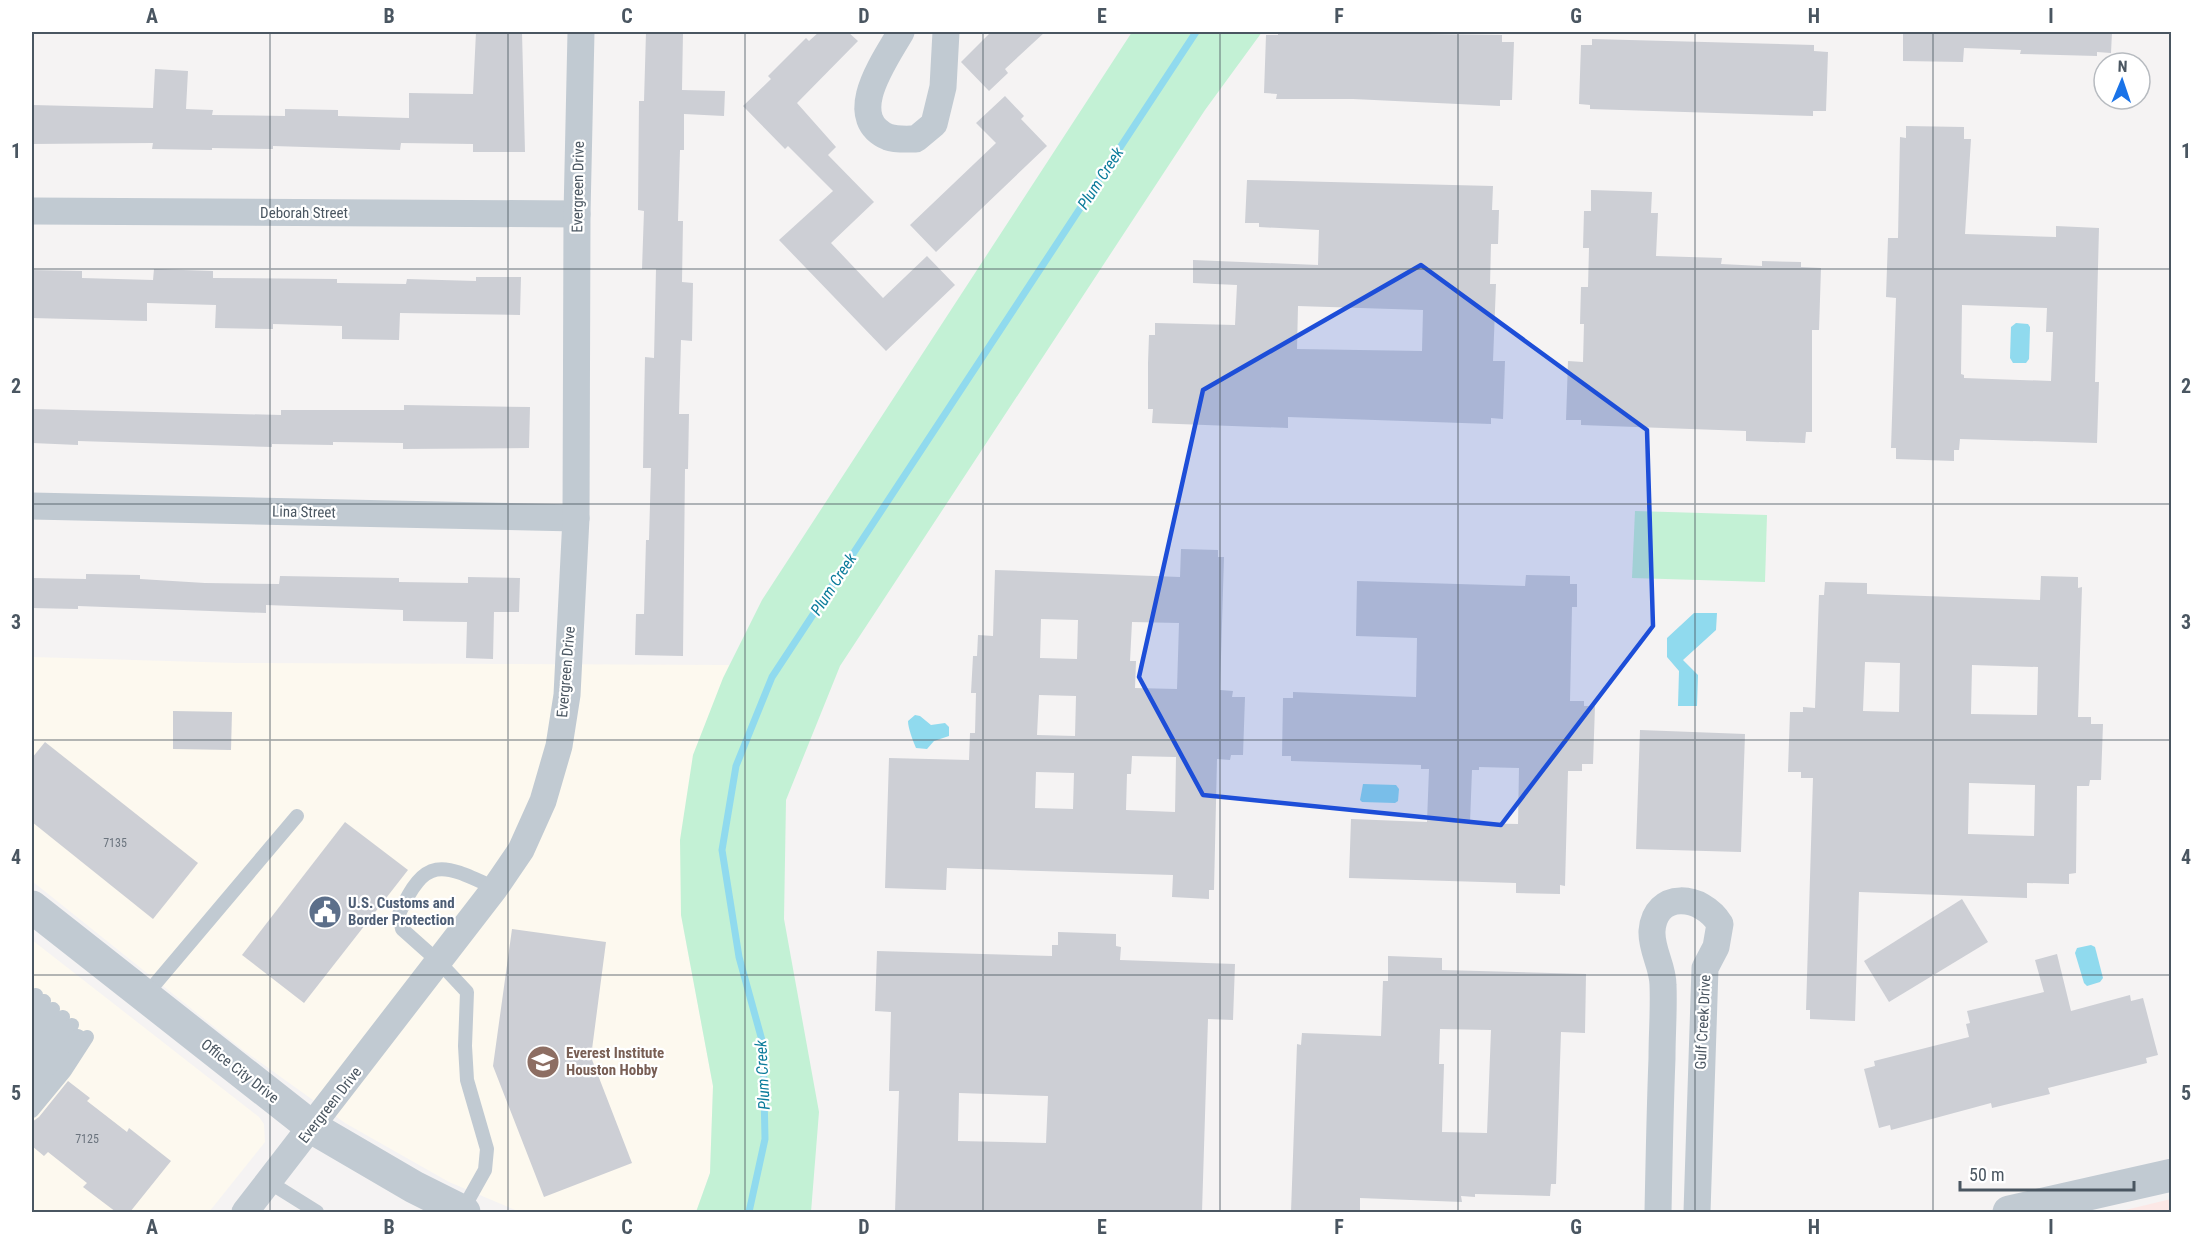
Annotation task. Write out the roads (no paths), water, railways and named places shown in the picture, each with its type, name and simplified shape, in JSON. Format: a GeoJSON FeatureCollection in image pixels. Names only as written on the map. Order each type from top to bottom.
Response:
{"type":"FeatureCollection","features":[{"type":"Feature","properties":{"kind":"street","name":"Evergreen Drive"},"geometry":{"type":"LineString","coordinates":[[245,1212],[313,1128],[440,962],[521,850],[543,801],[559,746],[567,695],[576,518],[577,214],[581,32]]}},
{"type":"Feature","properties":{"kind":"street"},"geometry":{"type":"LineString","coordinates":[[901,32],[876,76],[866,109],[871,126],[890,138],[916,139],[934,124],[943,87],[946,32]]}},
{"type":"Feature","properties":{"kind":"street","name":"Deborah Street"},"geometry":{"type":"LineString","coordinates":[[32,211],[577,214]]}},
{"type":"Feature","properties":{"kind":"street","name":"Lina Street"},"geometry":{"type":"LineString","coordinates":[[32,506],[576,518]]}},
{"type":"Feature","properties":{"kind":"street","name":"Gulf Creek Drive"},"geometry":{"type":"LineString","coordinates":[[1658,1212],[1664,983],[1652,930],[1659,912],[1672,902],[1687,900],[1702,904],[1713,912],[1720,924],[1716,947],[1704,968],[1697,1212]]}},
{"type":"Feature","properties":{"kind":"street","name":"Office City Drive"},"geometry":{"type":"LineString","coordinates":[[32,907],[313,1128],[414,1187],[463,1212]]}},
{"type":"Feature","properties":{"kind":"street"},"geometry":{"type":"LineString","coordinates":[[2009,1212],[2172,1175]]}},
{"type":"Feature","properties":{"kind":"lane"},"geometry":{"type":"LineString","coordinates":[[145,996],[297,816]]}},
{"type":"Feature","properties":{"kind":"lane"},"geometry":{"type":"LineString","coordinates":[[463,1212],[485,1170],[487,1149],[467,1080],[465,1046],[467,992],[440,962],[402,929],[399,914],[419,878],[433,870],[443,868],[458,871],[495,888]]}},
{"type":"Feature","properties":{"kind":"lane"},"geometry":{"type":"LineString","coordinates":[[32,1017],[58,1015]]}},
{"type":"Feature","properties":{"kind":"lane"},"geometry":{"type":"LineString","coordinates":[[32,1035],[58,1015]]}},
{"type":"Feature","properties":{"kind":"lane"},"geometry":{"type":"LineString","coordinates":[[32,1056],[58,1015]]}},
{"type":"Feature","properties":{"kind":"lane"},"geometry":{"type":"LineString","coordinates":[[32,1074],[58,1015]]}},
{"type":"Feature","properties":{"kind":"lane"},"geometry":{"type":"LineString","coordinates":[[32,1093],[58,1015]]}},
{"type":"Feature","properties":{"kind":"lane"},"geometry":{"type":"LineString","coordinates":[[32,1111],[65,1071],[58,1015]]}},
{"type":"Feature","properties":{"kind":"lane"},"geometry":{"type":"LineString","coordinates":[[269,1182],[316,1212]]}},
{"type":"Feature","properties":{"kind":"water"},"geometry":{"type":"Polygon","coordinates":[[[2016,323],[2028,324],[2030,327],[2029,359],[2026,363],[2013,363],[2010,358],[2011,327],[2016,323]]]}},
{"type":"Feature","properties":{"kind":"water"},"geometry":{"type":"Polygon","coordinates":[[[1694,613],[1717,613],[1716,630],[1683,660],[1698,675],[1697,706],[1678,706],[1679,671],[1667,657],[1667,638],[1694,613]]]}},
{"type":"Feature","properties":{"kind":"water"},"geometry":{"type":"Polygon","coordinates":[[[915,715],[920,716],[931,725],[945,723],[949,727],[949,736],[934,741],[927,749],[916,748],[908,721],[915,715]]]}},
{"type":"Feature","properties":{"kind":"water"},"geometry":{"type":"Polygon","coordinates":[[[1363,784],[1396,785],[1399,789],[1398,801],[1395,803],[1362,802],[1360,800],[1363,784]]]}},
{"type":"Feature","properties":{"kind":"water"},"geometry":{"type":"Polygon","coordinates":[[[2091,945],[2095,947],[2103,978],[2100,982],[2087,986],[2075,953],[2077,948],[2091,945]]]}},
{"type":"Feature","properties":{"kind":"waterway","name":"Plum Creek"},"geometry":{"type":"LineString","coordinates":[[749,1212],[765,1139],[763,1044],[739,957],[722,850],[736,766],[772,677],[1196,32]]}},
{"type":"Feature","properties":{"kind":"place","name":"U.S. Customs and Border Protection"},"geometry":{"type":"Point","coordinates":[325,912]}},
{"type":"Feature","properties":{"kind":"place","name":"Everest Institute Houston Hobby"},"geometry":{"type":"Point","coordinates":[543,1062]}}]}
